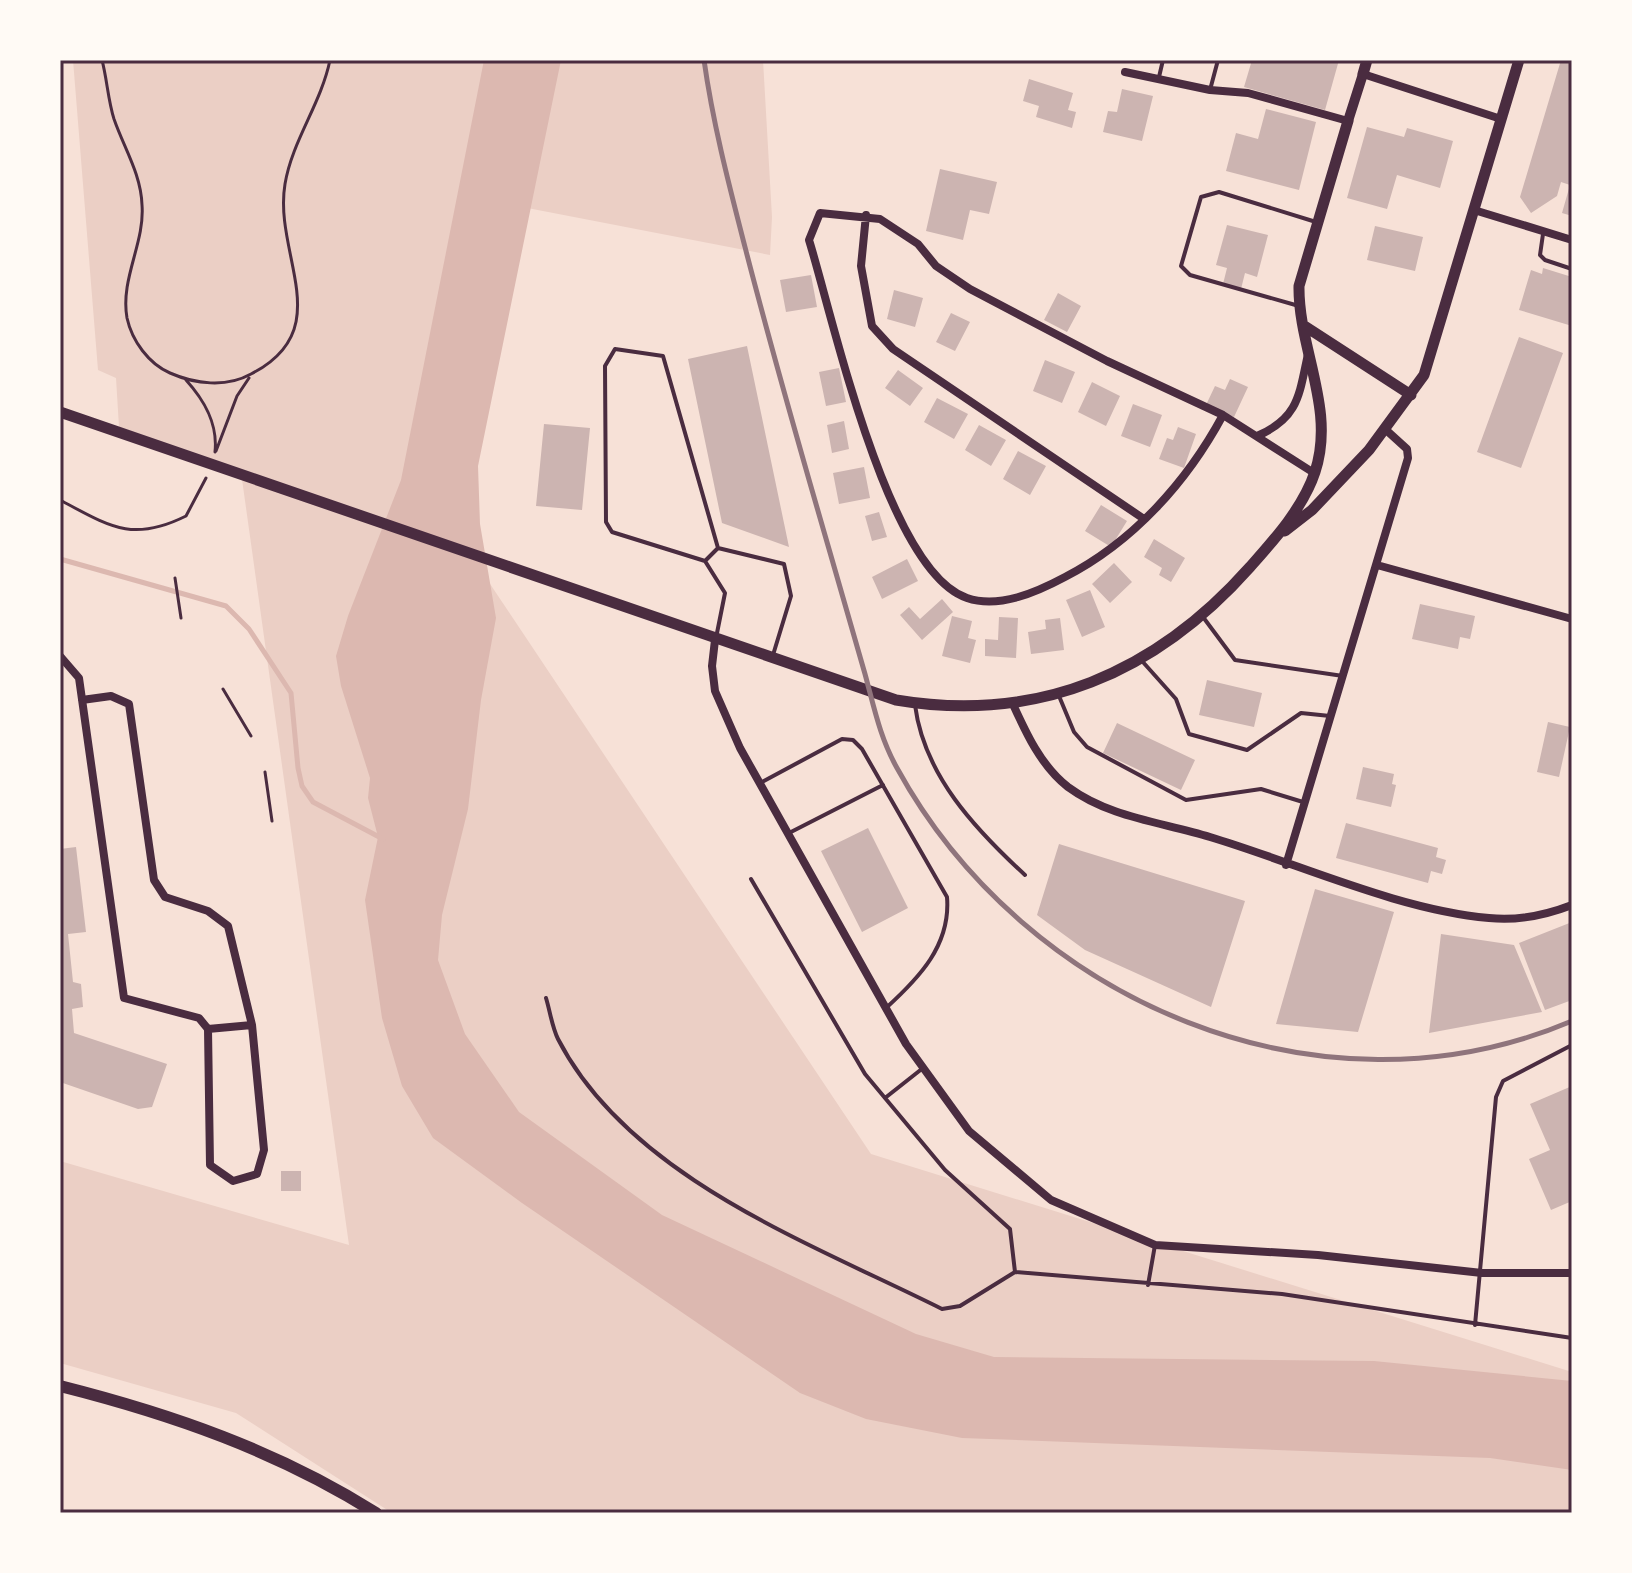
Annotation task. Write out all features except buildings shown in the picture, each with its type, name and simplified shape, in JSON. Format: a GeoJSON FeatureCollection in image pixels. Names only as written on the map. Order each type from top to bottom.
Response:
{"type":"FeatureCollection","features":[{"type":"Feature","properties":{"kind":"main road"},"geometry":{"type":"LineString","coordinates":[[1363,74],[1367,60]]}},
{"type":"Feature","properties":{"kind":"main road"},"geometry":{"type":"LineString","coordinates":[[60,412],[870,692],[914,703],[1012,702],[1058,694],[1109,677],[1141,659],[1201,615],[1278,536],[1312,510],[1385,429],[1411,395],[1424,375],[1437,340],[1519,60]]}},
{"type":"Feature","properties":{"kind":"main road"},"geometry":{"type":"LineString","coordinates":[[1278,536],[1314,473],[1321,431],[1309,345],[1299,306],[1304,260],[1348,121]]}},
{"type":"Feature","properties":{"kind":"main road"},"geometry":{"type":"LineString","coordinates":[[1303,325],[1411,395]]}},
{"type":"Feature","properties":{"kind":"main road"},"geometry":{"type":"LineString","coordinates":[[60,1386],[221,1435],[292,1466],[376,1513]]}},
{"type":"Feature","properties":{"kind":"street"},"geometry":{"type":"LineString","coordinates":[[1125,72],[1210,90],[1248,93],[1348,121],[1363,74],[1501,119]]}},
{"type":"Feature","properties":{"kind":"street"},"geometry":{"type":"LineString","coordinates":[[1474,210],[1572,240]]}},
{"type":"Feature","properties":{"kind":"street"},"geometry":{"type":"LineString","coordinates":[[1223,415],[1200,458],[1112,550],[1026,595],[996,601],[967,598],[946,585],[917,553],[863,427],[809,240],[820,213],[866,215],[880,219],[918,244],[936,266],[970,289],[1107,361],[1223,415],[1314,473]]}},
{"type":"Feature","properties":{"kind":"street"},"geometry":{"type":"LineString","coordinates":[[866,215],[861,266],[872,326],[893,349],[1144,519]]}},
{"type":"Feature","properties":{"kind":"street"},"geometry":{"type":"LineString","coordinates":[[1257,436],[1278,427],[1293,411],[1309,345]]}},
{"type":"Feature","properties":{"kind":"street"},"geometry":{"type":"LineString","coordinates":[[1286,865],[1408,458],[1407,449],[1385,429]]}},
{"type":"Feature","properties":{"kind":"street"},"geometry":{"type":"LineString","coordinates":[[1377,565],[1572,619]]}},
{"type":"Feature","properties":{"kind":"street"},"geometry":{"type":"LineString","coordinates":[[715,640],[712,666],[715,691],[760,783],[885,1008],[923,1068],[969,1131],[1051,1200],[1155,1245],[1318,1255],[1482,1273],[1572,1273]]}},
{"type":"Feature","properties":{"kind":"street"},"geometry":{"type":"LineString","coordinates":[[60,656],[79,678],[82,700],[124,998],[199,1018],[208,1029],[210,1165],[233,1181],[257,1174],[264,1150],[252,1025],[228,926],[208,911],[165,897],[154,880],[129,704],[111,696],[82,700]]}},
{"type":"Feature","properties":{"kind":"street"},"geometry":{"type":"LineString","coordinates":[[1012,702],[1043,760],[1068,787],[1117,813],[1211,837],[1286,865],[1471,916],[1515,918],[1572,905]]}},
{"type":"Feature","properties":{"kind":"street"},"geometry":{"type":"LineString","coordinates":[[208,1029],[252,1025]]}},
{"type":"Feature","properties":{"kind":"lane"},"geometry":{"type":"LineString","coordinates":[[1158,80],[1163,60]]}},
{"type":"Feature","properties":{"kind":"lane"},"geometry":{"type":"LineString","coordinates":[[1210,90],[1218,60]]}},
{"type":"Feature","properties":{"kind":"lane"},"geometry":{"type":"LineString","coordinates":[[1299,306],[1190,275],[1181,266],[1201,197],[1219,192],[1316,222]]}},
{"type":"Feature","properties":{"kind":"lane"},"geometry":{"type":"LineString","coordinates":[[1543,232],[1540,255],[1545,260],[1572,269]]}},
{"type":"Feature","properties":{"kind":"lane"},"geometry":{"type":"LineString","coordinates":[[715,640],[725,593],[705,561],[612,532],[606,522],[605,366],[615,349],[663,356],[718,548]]}},
{"type":"Feature","properties":{"kind":"lane"},"geometry":{"type":"LineString","coordinates":[[705,561],[718,548]]}},
{"type":"Feature","properties":{"kind":"lane"},"geometry":{"type":"LineString","coordinates":[[718,548],[784,564],[791,596],[772,659]]}},
{"type":"Feature","properties":{"kind":"lane"},"geometry":{"type":"LineString","coordinates":[[1201,615],[1235,660],[1344,676]]}},
{"type":"Feature","properties":{"kind":"lane"},"geometry":{"type":"LineString","coordinates":[[1141,659],[1176,699],[1189,734],[1247,750],[1301,713],[1331,716]]}},
{"type":"Feature","properties":{"kind":"lane"},"geometry":{"type":"LineString","coordinates":[[1058,694],[1074,732],[1087,747],[1186,800],[1261,789],[1305,803]]}},
{"type":"Feature","properties":{"kind":"lane"},"geometry":{"type":"LineString","coordinates":[[914,703],[923,747],[954,797],[987,840],[1025,875]]}},
{"type":"Feature","properties":{"kind":"lane"},"geometry":{"type":"LineString","coordinates":[[760,783],[842,739],[853,740],[862,749],[947,897],[949,916],[941,941],[917,980],[885,1008]]}},
{"type":"Feature","properties":{"kind":"lane"},"geometry":{"type":"LineString","coordinates":[[788,834],[883,785]]}},
{"type":"Feature","properties":{"kind":"lane"},"geometry":{"type":"LineString","coordinates":[[751,879],[865,1074],[945,1170],[1010,1229],[1015,1272]]}},
{"type":"Feature","properties":{"kind":"lane"},"geometry":{"type":"LineString","coordinates":[[546,998],[557,1037],[599,1098],[635,1137],[770,1224],[942,1309],[960,1306],[1015,1272],[1282,1294],[1572,1338]]}},
{"type":"Feature","properties":{"kind":"lane"},"geometry":{"type":"LineString","coordinates":[[1475,1325],[1496,1097],[1503,1081],[1522,1068],[1572,1045]]}},
{"type":"Feature","properties":{"kind":"lane"},"geometry":{"type":"LineString","coordinates":[[885,1098],[923,1068]]}},
{"type":"Feature","properties":{"kind":"lane"},"geometry":{"type":"LineString","coordinates":[[1148,1285],[1155,1245]]}},
{"type":"Feature","properties":{"kind":"path"},"geometry":{"type":"LineString","coordinates":[[102,60],[115,120],[134,168],[142,204],[142,226],[127,285],[127,318],[140,349],[159,368],[186,380],[212,384],[251,375],[281,355],[290,341],[296,322],[298,284],[285,236],[285,184],[294,153],[320,98],[330,60]]}},
{"type":"Feature","properties":{"kind":"path"},"geometry":{"type":"LineString","coordinates":[[186,380],[201,396],[211,420],[216,439],[214,457],[237,396],[251,375]]}},
{"type":"Feature","properties":{"kind":"path"},"geometry":{"type":"LineString","coordinates":[[60,500],[125,531],[146,531],[186,516],[199,497],[209,470]]}},
{"type":"Feature","properties":{"kind":"path"},"geometry":{"type":"LineString","coordinates":[[175,578],[181,618]]}},
{"type":"Feature","properties":{"kind":"path"},"geometry":{"type":"LineString","coordinates":[[223,689],[251,736]]}},
{"type":"Feature","properties":{"kind":"path"},"geometry":{"type":"LineString","coordinates":[[265,772],[272,821]]}},
{"type":"Feature","properties":{"kind":"shaded area"},"geometry":{"type":"Polygon","coordinates":[[[73,60],[763,60],[772,217],[770,255],[496,202],[470,554],[871,1154],[1572,1372],[1572,1513],[392,1513],[236,1413],[60,1363],[60,1161],[349,1245],[241,472],[119,427],[116,378],[98,370],[73,60]]]}},
{"type":"Feature","properties":{"kind":"shaded area"},"geometry":{"type":"Polygon","coordinates":[[[484,60],[561,60],[478,466],[480,524],[496,618],[481,700],[468,809],[442,915],[438,960],[465,1034],[519,1112],[662,1215],[916,1334],[994,1357],[1374,1361],[1572,1381],[1572,1470],[1490,1458],[962,1438],[866,1419],[800,1393],[522,1203],[433,1138],[402,1086],[382,1018],[365,900],[378,837],[368,798],[370,778],[341,686],[336,656],[348,616],[401,480],[484,60]]]}},
{"type":"Feature","properties":{"kind":"waterway"},"geometry":{"type":"LineString","coordinates":[[60,559],[226,606],[249,629],[291,693],[302,786],[313,802],[383,839]]}},
{"type":"Feature","properties":{"kind":"railway"},"geometry":{"type":"LineString","coordinates":[[704,60],[722,154],[755,285],[878,722],[897,768],[952,850],[1021,921],[1100,979],[1188,1022],[1281,1050],[1378,1060],[1476,1050],[1572,1021]]}}]}
